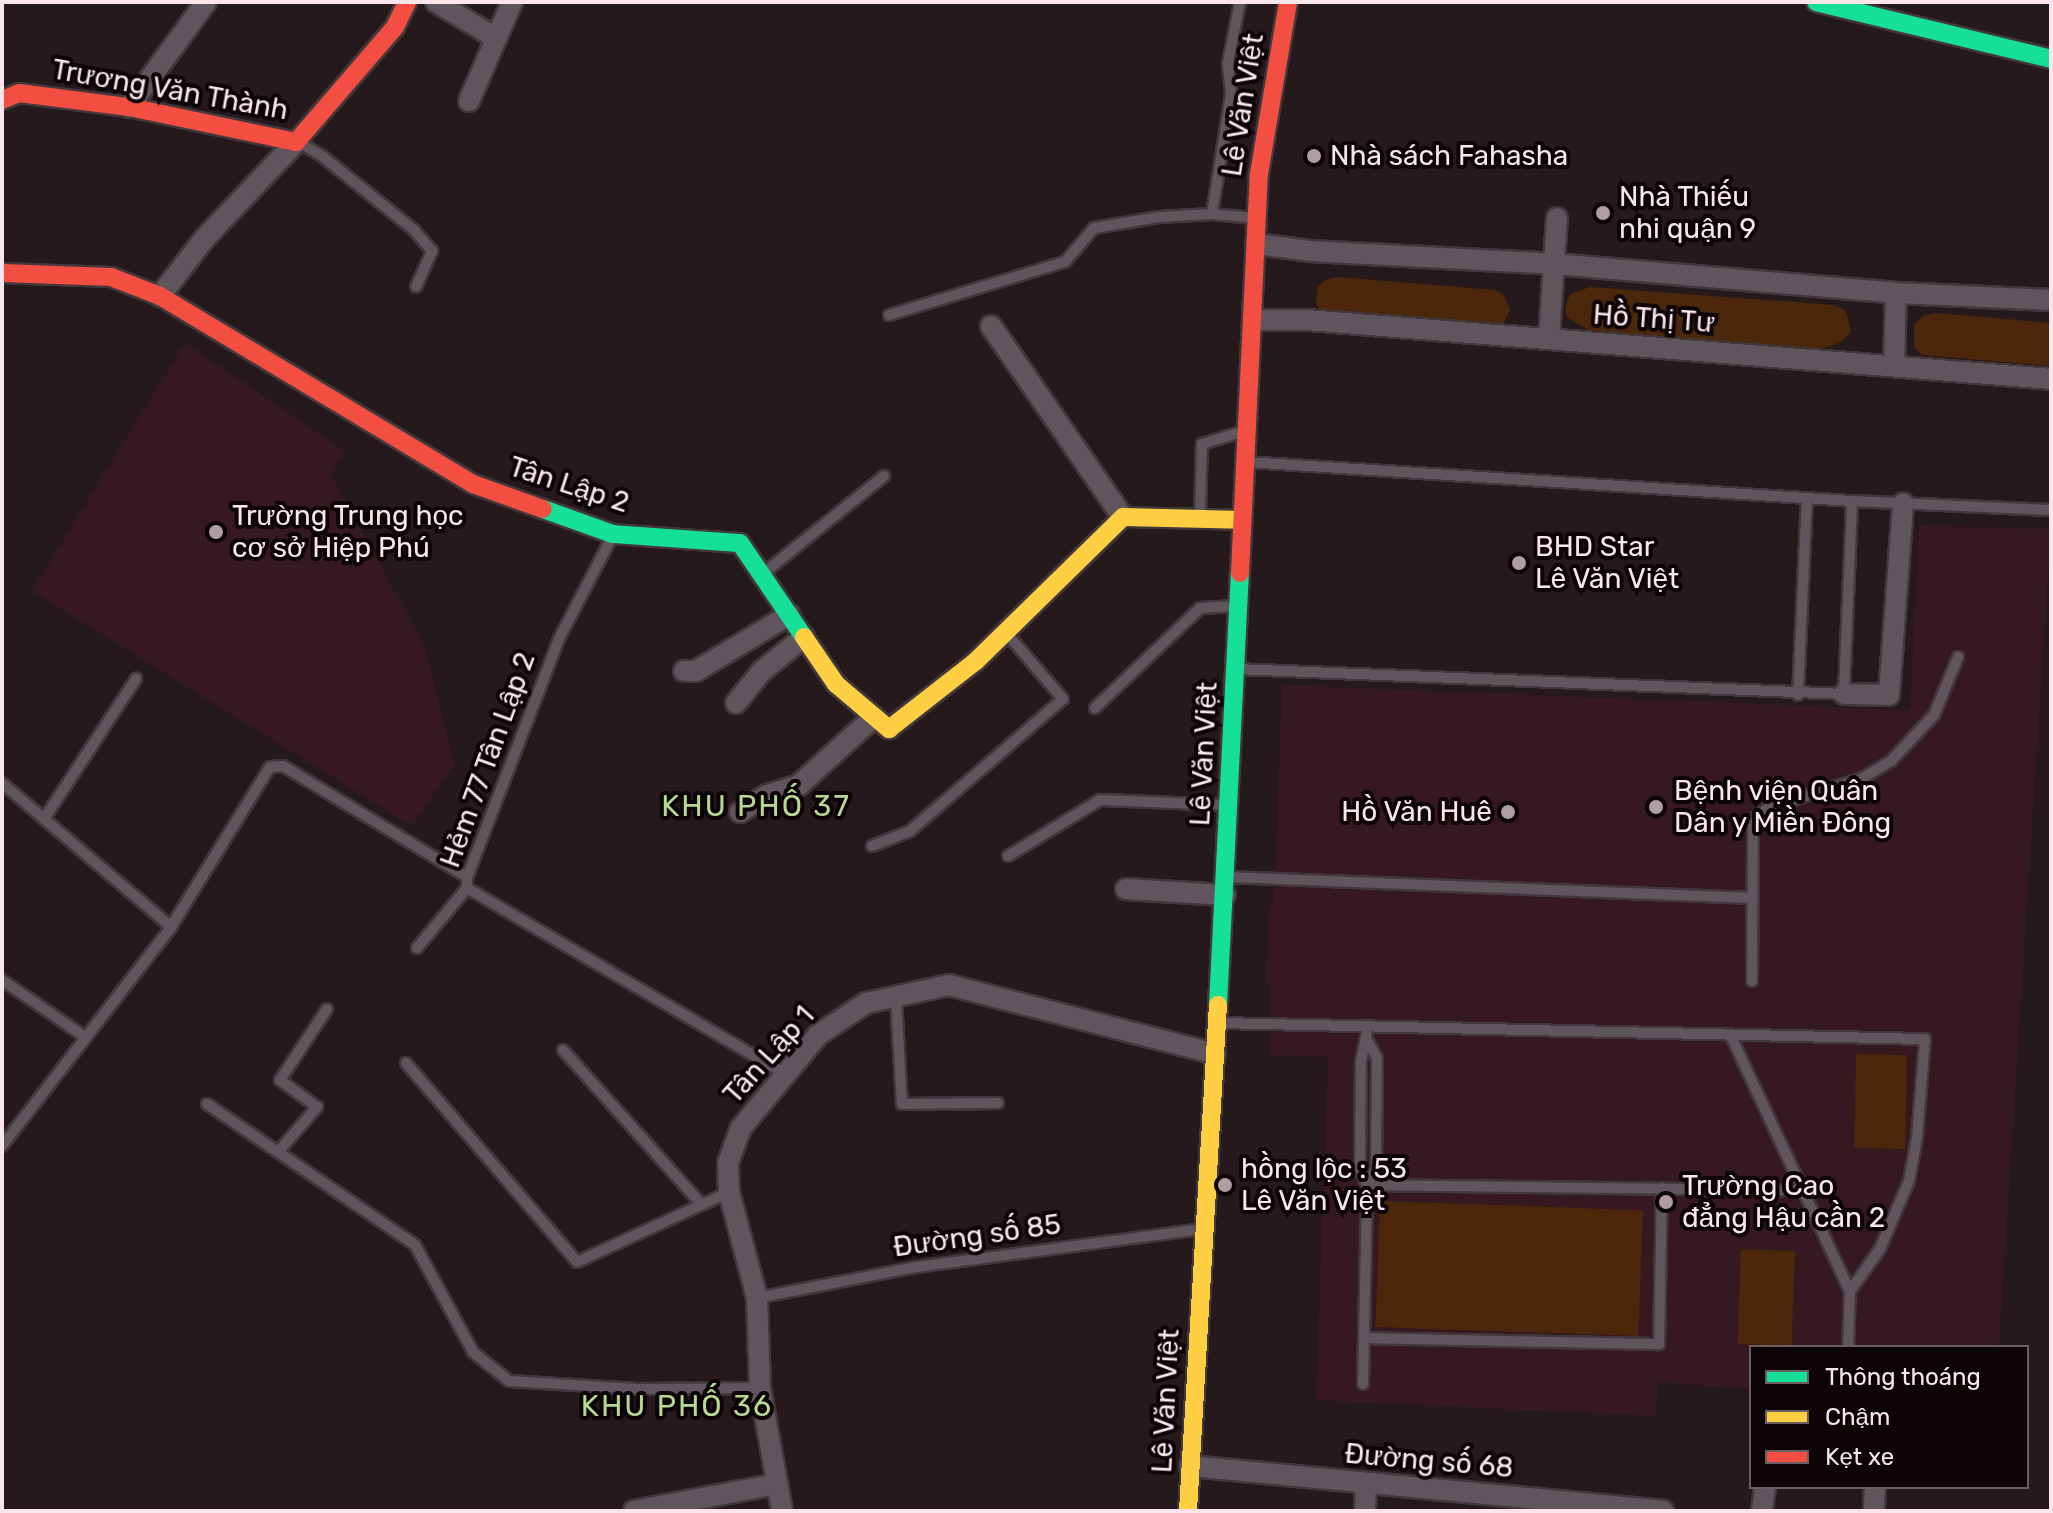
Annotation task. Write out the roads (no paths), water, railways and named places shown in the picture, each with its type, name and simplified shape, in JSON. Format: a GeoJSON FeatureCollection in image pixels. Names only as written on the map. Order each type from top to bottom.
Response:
{"type":"FeatureCollection","features":[{"type":"Feature","properties":{"kind":"street"},"geometry":{"type":"LineString","coordinates":[[129,107],[206,2]]}},
{"type":"Feature","properties":{"kind":"street","name":"Trương Văn Thành"},"geometry":{"type":"LineString","coordinates":[[10,96],[129,107],[296,142],[395,27],[407,2]]}},
{"type":"Feature","properties":{"kind":"street"},"geometry":{"type":"LineString","coordinates":[[436,2],[496,38]]}},
{"type":"Feature","properties":{"kind":"street"},"geometry":{"type":"LineString","coordinates":[[469,101],[512,2]]}},
{"type":"Feature","properties":{"kind":"street","name":"Lê Văn Việt"},"geometry":{"type":"LineString","coordinates":[[1188,1511],[1226,886],[1256,218],[1259,174],[1288,2]]}},
{"type":"Feature","properties":{"kind":"street"},"geometry":{"type":"LineString","coordinates":[[1816,2],[2051,59]]}},
{"type":"Feature","properties":{"kind":"street"},"geometry":{"type":"LineString","coordinates":[[2,79],[10,96]]}},
{"type":"Feature","properties":{"kind":"street"},"geometry":{"type":"LineString","coordinates":[[160,296],[205,238],[296,142]]}},
{"type":"Feature","properties":{"kind":"street"},"geometry":{"type":"LineString","coordinates":[[1549,338],[1557,218]]}},
{"type":"Feature","properties":{"kind":"street","name":"Hồ Thị Tư"},"geometry":{"type":"LineString","coordinates":[[1256,244],[1310,251],[1554,264],[1896,293],[2051,300]]}},
{"type":"Feature","properties":{"kind":"street","name":"Tân Lập 2"},"geometry":{"type":"LineString","coordinates":[[2,273],[111,277],[160,296],[473,484],[613,534],[740,543],[836,684],[874,717]]}},
{"type":"Feature","properties":{"kind":"street"},"geometry":{"type":"LineString","coordinates":[[1894,365],[1896,293]]}},
{"type":"Feature","properties":{"kind":"street","name":"Hồ Thị Tư"},"geometry":{"type":"LineString","coordinates":[[1253,320],[1549,338],[2051,379]]}},
{"type":"Feature","properties":{"kind":"street"},"geometry":{"type":"LineString","coordinates":[[991,326],[1123,517]]}},
{"type":"Feature","properties":{"kind":"street"},"geometry":{"type":"LineString","coordinates":[[1844,694],[1889,695],[1903,504]]}},
{"type":"Feature","properties":{"kind":"street"},"geometry":{"type":"LineString","coordinates":[[740,812],[767,795],[799,785],[874,717],[889,729],[976,661],[1123,517],[1242,520]]}},
{"type":"Feature","properties":{"kind":"street"},"geometry":{"type":"LineString","coordinates":[[684,671],[696,671],[789,615]]}},
{"type":"Feature","properties":{"kind":"street"},"geometry":{"type":"LineString","coordinates":[[736,703],[762,671],[804,637]]}},
{"type":"Feature","properties":{"kind":"street"},"geometry":{"type":"LineString","coordinates":[[1126,889],[1226,886]]}},
{"type":"Feature","properties":{"kind":"street","name":"Tân Lập 1"},"geometry":{"type":"LineString","coordinates":[[782,1511],[760,1388],[757,1298],[729,1192],[728,1163],[741,1128],[818,1035],[866,1003],[949,985],[1215,1054]]}},
{"type":"Feature","properties":{"kind":"street","name":"Đường số 68"},"geometry":{"type":"LineString","coordinates":[[1190,1466],[1366,1483],[1499,1503],[1663,1511]]}},
{"type":"Feature","properties":{"kind":"street"},"geometry":{"type":"LineString","coordinates":[[1365,1511],[1366,1483]]}},
{"type":"Feature","properties":{"kind":"street"},"geometry":{"type":"LineString","coordinates":[[634,1511],[777,1484]]}},
{"type":"Feature","properties":{"kind":"street"},"geometry":{"type":"LineString","coordinates":[[1762,1511],[1765,1489]]}},
{"type":"Feature","properties":{"kind":"street"},"geometry":{"type":"LineString","coordinates":[[1874,1511],[1875,1489]]}},
{"type":"Feature","properties":{"kind":"lane"},"geometry":{"type":"LineString","coordinates":[[1212,214],[1231,94],[1228,63],[1240,2]]}},
{"type":"Feature","properties":{"kind":"lane"},"geometry":{"type":"LineString","coordinates":[[296,142],[322,156],[357,184],[414,230],[432,251],[416,287]]}},
{"type":"Feature","properties":{"kind":"lane"},"geometry":{"type":"LineString","coordinates":[[889,315],[1065,262],[1094,228],[1159,217],[1212,214],[1256,218]]}},
{"type":"Feature","properties":{"kind":"lane"},"geometry":{"type":"LineString","coordinates":[[1200,519],[1202,444],[1246,431]]}},
{"type":"Feature","properties":{"kind":"lane"},"geometry":{"type":"LineString","coordinates":[[1245,462],[1852,501],[2051,510]]}},
{"type":"Feature","properties":{"kind":"lane"},"geometry":{"type":"LineString","coordinates":[[763,574],[884,476]]}},
{"type":"Feature","properties":{"kind":"lane"},"geometry":{"type":"LineString","coordinates":[[1798,695],[1807,498]]}},
{"type":"Feature","properties":{"kind":"lane"},"geometry":{"type":"LineString","coordinates":[[1236,669],[1798,695],[1844,694],[1852,501]]}},
{"type":"Feature","properties":{"kind":"lane","name":"Hẻm 77 Tân Lập 2"},"geometry":{"type":"LineString","coordinates":[[613,534],[559,639],[467,883],[785,1074]]}},
{"type":"Feature","properties":{"kind":"lane"},"geometry":{"type":"LineString","coordinates":[[1095,708],[1200,608],[1238,605]]}},
{"type":"Feature","properties":{"kind":"lane"},"geometry":{"type":"LineString","coordinates":[[872,846],[910,831],[1063,699],[1005,633]]}},
{"type":"Feature","properties":{"kind":"lane"},"geometry":{"type":"LineString","coordinates":[[1752,981],[1753,827],[1757,816],[1769,807],[1861,779],[1891,761],[1934,715],[1958,657]]}},
{"type":"Feature","properties":{"kind":"lane"},"geometry":{"type":"LineString","coordinates":[[44,819],[136,679]]}},
{"type":"Feature","properties":{"kind":"lane"},"geometry":{"type":"LineString","coordinates":[[2,1146],[171,927],[270,767],[277,765],[467,883],[417,948]]}},
{"type":"Feature","properties":{"kind":"lane"},"geometry":{"type":"LineString","coordinates":[[2,783],[171,927]]}},
{"type":"Feature","properties":{"kind":"lane"},"geometry":{"type":"LineString","coordinates":[[1008,856],[1100,800],[1229,805]]}},
{"type":"Feature","properties":{"kind":"lane"},"geometry":{"type":"LineString","coordinates":[[1226,886],[1753,898]]}},
{"type":"Feature","properties":{"kind":"lane"},"geometry":{"type":"LineString","coordinates":[[2,980],[85,1037]]}},
{"type":"Feature","properties":{"kind":"lane"},"geometry":{"type":"LineString","coordinates":[[896,998],[902,1104],[998,1103]]}},
{"type":"Feature","properties":{"kind":"lane"},"geometry":{"type":"LineString","coordinates":[[278,1152],[317,1107],[280,1080],[327,1009]]}},
{"type":"Feature","properties":{"kind":"lane"},"geometry":{"type":"LineString","coordinates":[[1217,1023],[1925,1039],[1917,1138],[1909,1181],[1892,1226],[1850,1291]]}},
{"type":"Feature","properties":{"kind":"lane"},"geometry":{"type":"LineString","coordinates":[[1363,1384],[1367,1185],[1360,1169],[1361,1054],[1367,1040],[1368,1026]]}},
{"type":"Feature","properties":{"kind":"lane"},"geometry":{"type":"LineString","coordinates":[[1730,1034],[1850,1291],[1848,1345]]}},
{"type":"Feature","properties":{"kind":"lane"},"geometry":{"type":"LineString","coordinates":[[1367,1040],[1377,1058],[1376,1169],[1367,1185]]}},
{"type":"Feature","properties":{"kind":"lane"},"geometry":{"type":"LineString","coordinates":[[563,1050],[701,1204]]}},
{"type":"Feature","properties":{"kind":"lane"},"geometry":{"type":"LineString","coordinates":[[406,1063],[577,1262],[729,1192]]}},
{"type":"Feature","properties":{"kind":"lane"},"geometry":{"type":"LineString","coordinates":[[207,1104],[415,1245],[473,1352],[509,1381],[638,1389],[760,1388]]}},
{"type":"Feature","properties":{"kind":"lane"},"geometry":{"type":"LineString","coordinates":[[1367,1185],[1803,1190]]}},
{"type":"Feature","properties":{"kind":"lane"},"geometry":{"type":"LineString","coordinates":[[1364,1338],[1659,1344],[1662,1188]]}},
{"type":"Feature","properties":{"kind":"lane","name":"Đường số 85"},"geometry":{"type":"LineString","coordinates":[[757,1298],[917,1267],[1205,1229]]}},
{"type":"Feature","properties":{"kind":"place","name":"Nhà sách Fahasha"},"geometry":{"type":"Point","coordinates":[1314,156]}},
{"type":"Feature","properties":{"kind":"place","name":"Nhà Thiếu nhi quận 9"},"geometry":{"type":"Point","coordinates":[1603,213]}},
{"type":"Feature","properties":{"kind":"place","name":"Trường Trung học cơ sở Hiệp Phú"},"geometry":{"type":"Point","coordinates":[216,532]}},
{"type":"Feature","properties":{"kind":"place","name":"BHD Star Lê Văn Việt"},"geometry":{"type":"Point","coordinates":[1519,563]}},
{"type":"Feature","properties":{"kind":"place","name":"Bệnh viện Quân Dân y Miền Đông"},"geometry":{"type":"Point","coordinates":[1656,807]}},
{"type":"Feature","properties":{"kind":"place","name":"Hồ Văn Huê"},"geometry":{"type":"Point","coordinates":[1508,812]}},
{"type":"Feature","properties":{"kind":"place","name":"hồng lộc : 53 Lê Văn Việt"},"geometry":{"type":"Point","coordinates":[1225,1185]}},
{"type":"Feature","properties":{"kind":"place","name":"Trường Cao đẳng Hậu cần 2"},"geometry":{"type":"Point","coordinates":[1666,1202]}},
{"type":"Feature","properties":{"kind":"district","name":"KHU PHỐ 37"},"geometry":{"type":"Point","coordinates":[756,806]}},
{"type":"Feature","properties":{"kind":"district","name":"KHU PHỐ 36"},"geometry":{"type":"Point","coordinates":[677,1406]}}]}
